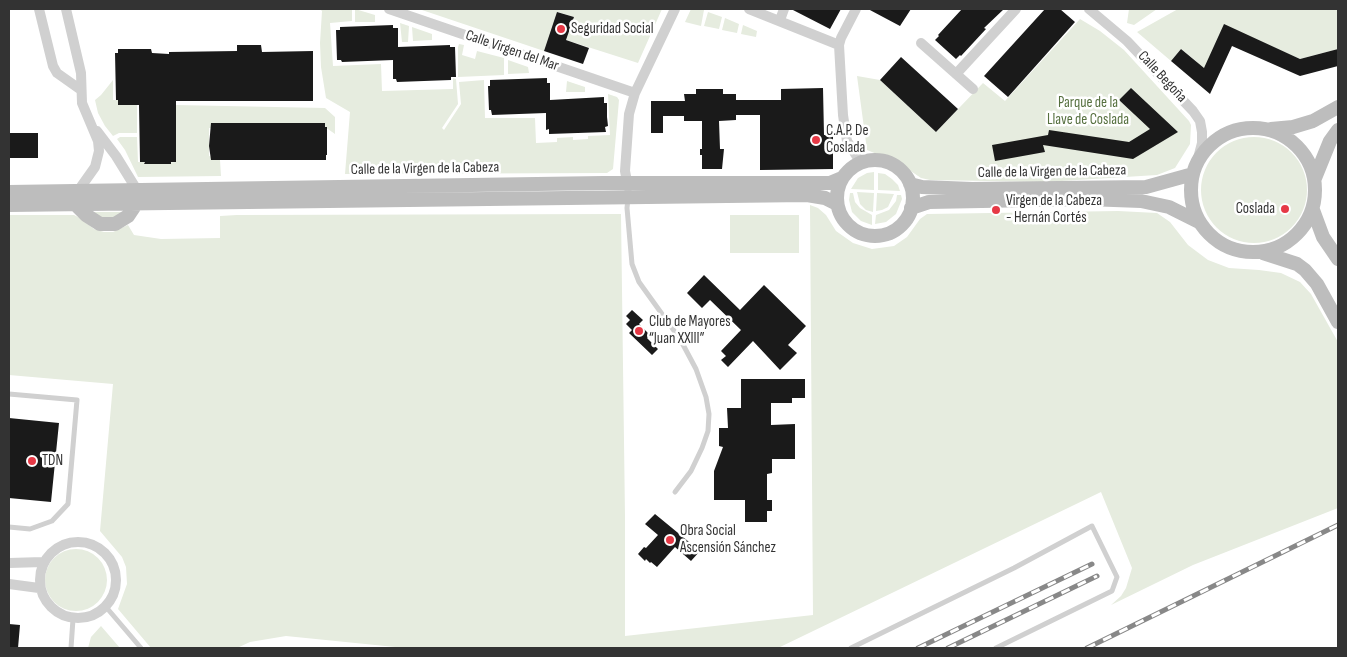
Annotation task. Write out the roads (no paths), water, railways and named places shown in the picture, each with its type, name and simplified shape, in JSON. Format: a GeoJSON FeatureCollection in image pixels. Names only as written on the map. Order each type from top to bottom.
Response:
{"type":"FeatureCollection","features":[{"type":"Feature","properties":{"kind":"main road"},"geometry":{"type":"LineString","coordinates":[[1269,130],[1306,124],[1332,112],[1338,107]]}},
{"type":"Feature","properties":{"kind":"main road"},"geometry":{"type":"LineString","coordinates":[[1262,253],[1279,248],[1294,239],[1306,226],[1313,210],[1316,194],[1315,178],[1309,161],[1299,147],[1285,136],[1269,130],[1252,128],[1235,130],[1220,137],[1207,148],[1195,168],[1190,190],[1193,207],[1199,222],[1211,236],[1226,247],[1244,252],[1262,253],[1297,264],[1317,284],[1338,322]]}},
{"type":"Feature","properties":{"kind":"main road"},"geometry":{"type":"LineString","coordinates":[[1315,178],[1330,141],[1338,130]]}},
{"type":"Feature","properties":{"kind":"main road"},"geometry":{"type":"LineString","coordinates":[[876,160],[888,162],[905,175],[910,184],[912,192],[911,208],[902,224],[895,230],[878,236],[868,235],[851,228],[840,213],[837,195],[842,178],[853,166],[861,163],[876,160]]}},
{"type":"Feature","properties":{"kind":"main road","name":"Calle de la Virgen de la Cabeza"},"geometry":{"type":"LineString","coordinates":[[910,184],[922,187],[972,189],[1146,187],[1195,168]]}},
{"type":"Feature","properties":{"kind":"main road","name":"Calle de la Virgen de la Cabeza"},"geometry":{"type":"LineString","coordinates":[[9,205],[77,198],[628,182],[830,182],[842,178]]}},
{"type":"Feature","properties":{"kind":"main road","name":"Calle de la Virgen de la Cabeza"},"geometry":{"type":"LineString","coordinates":[[9,192],[77,198]]}},
{"type":"Feature","properties":{"kind":"main road","name":"Calle de la Virgen de la Cabeza"},"geometry":{"type":"LineString","coordinates":[[136,197],[628,198],[807,195],[825,198],[837,204]]}},
{"type":"Feature","properties":{"kind":"main road"},"geometry":{"type":"LineString","coordinates":[[77,198],[94,221],[107,225],[121,222],[128,216],[136,197]]}},
{"type":"Feature","properties":{"kind":"main road","name":"Calle de la Virgen de la Cabeza"},"geometry":{"type":"LineString","coordinates":[[911,208],[928,202],[1087,198],[1141,201],[1169,207],[1199,222]]}},
{"type":"Feature","properties":{"kind":"main road"},"geometry":{"type":"LineString","coordinates":[[1313,210],[1323,237],[1338,258]]}},
{"type":"Feature","properties":{"kind":"street"},"geometry":{"type":"LineString","coordinates":[[39,9],[53,66],[57,73],[81,90]]}},
{"type":"Feature","properties":{"kind":"street"},"geometry":{"type":"LineString","coordinates":[[66,9],[81,73],[82,103],[98,141],[98,161],[77,198]]}},
{"type":"Feature","properties":{"kind":"street","name":"Calle Virgen del Mar"},"geometry":{"type":"LineString","coordinates":[[389,9],[636,93]]}},
{"type":"Feature","properties":{"kind":"street"},"geometry":{"type":"LineString","coordinates":[[628,198],[628,182],[625,171],[628,123],[636,93],[675,9]]}},
{"type":"Feature","properties":{"kind":"street"},"geometry":{"type":"LineString","coordinates":[[750,9],[839,45]]}},
{"type":"Feature","properties":{"kind":"street"},"geometry":{"type":"LineString","coordinates":[[780,20],[784,9]]}},
{"type":"Feature","properties":{"kind":"street"},"geometry":{"type":"LineString","coordinates":[[856,9],[839,45],[846,135],[861,163]]}},
{"type":"Feature","properties":{"kind":"street"},"geometry":{"type":"LineString","coordinates":[[956,74],[1016,9]]}},
{"type":"Feature","properties":{"kind":"street","name":"Calle Begoña"},"geometry":{"type":"LineString","coordinates":[[1089,9],[1127,41],[1193,111],[1200,121],[1202,143],[1195,168]]}},
{"type":"Feature","properties":{"kind":"street"},"geometry":{"type":"LineString","coordinates":[[921,42],[973,89]]}},
{"type":"Feature","properties":{"kind":"street"},"geometry":{"type":"LineString","coordinates":[[63,77],[75,71],[78,63]]}},
{"type":"Feature","properties":{"kind":"street"},"geometry":{"type":"LineString","coordinates":[[92,126],[105,140],[136,197]]}},
{"type":"Feature","properties":{"kind":"street"},"geometry":{"type":"LineString","coordinates":[[80,542],[94,545],[106,554],[114,566],[116,580],[114,595],[106,607],[96,614],[85,618],[73,619],[62,615],[52,609],[39,588],[39,576],[43,562],[52,551],[65,544],[80,542]]}},
{"type":"Feature","properties":{"kind":"street"},"geometry":{"type":"LineString","coordinates":[[9,563],[43,562]]}},
{"type":"Feature","properties":{"kind":"street"},"geometry":{"type":"LineString","coordinates":[[9,584],[39,588]]}},
{"type":"Feature","properties":{"kind":"lane"},"geometry":{"type":"LineString","coordinates":[[628,198],[627,208],[632,264],[639,282],[680,339],[696,369],[706,397],[709,414],[708,431],[702,448],[690,471],[675,492]]}},
{"type":"Feature","properties":{"kind":"lane"},"geometry":{"type":"LineString","coordinates":[[9,394],[77,400],[68,504],[52,521],[30,529],[9,527]]}},
{"type":"Feature","properties":{"kind":"lane"},"geometry":{"type":"LineString","coordinates":[[851,648],[1014,568],[1092,526],[1117,577],[1112,591],[996,648]]}},
{"type":"Feature","properties":{"kind":"lane"},"geometry":{"type":"LineString","coordinates":[[106,607],[140,648]]}},
{"type":"Feature","properties":{"kind":"lane"},"geometry":{"type":"LineString","coordinates":[[71,648],[73,619]]}},
{"type":"Feature","properties":{"kind":"railway"},"geometry":{"type":"LineString","coordinates":[[1087,648],[1338,525]]}},
{"type":"Feature","properties":{"kind":"railway"},"geometry":{"type":"LineString","coordinates":[[918,648],[1092,564]]}},
{"type":"Feature","properties":{"kind":"railway"},"geometry":{"type":"LineString","coordinates":[[948,648],[1097,576]]}},
{"type":"Feature","properties":{"kind":"place","name":"Seguridad Social"},"geometry":{"type":"Point","coordinates":[561,29]}},
{"type":"Feature","properties":{"kind":"place","name":"C.A.P. De Coslada"},"geometry":{"type":"Point","coordinates":[816,140]}},
{"type":"Feature","properties":{"kind":"place","name":"Coslada"},"geometry":{"type":"Point","coordinates":[1285,209]}},
{"type":"Feature","properties":{"kind":"place","name":"Virgen de la Cabeza - Hernán Cortés"},"geometry":{"type":"Point","coordinates":[996,210]}},
{"type":"Feature","properties":{"kind":"place","name":"Club de Mayores “Juan XXIII”"},"geometry":{"type":"Point","coordinates":[639,331]}},
{"type":"Feature","properties":{"kind":"place","name":"TDN"},"geometry":{"type":"Point","coordinates":[32,461]}},
{"type":"Feature","properties":{"kind":"place","name":"Obra Social Ascensión Sánchez"},"geometry":{"type":"Point","coordinates":[670,540]}},
{"type":"Feature","properties":{"kind":"park label","name":"Parque de la Llave de Coslada"},"geometry":{"type":"Point","coordinates":[1088,112]}}]}
